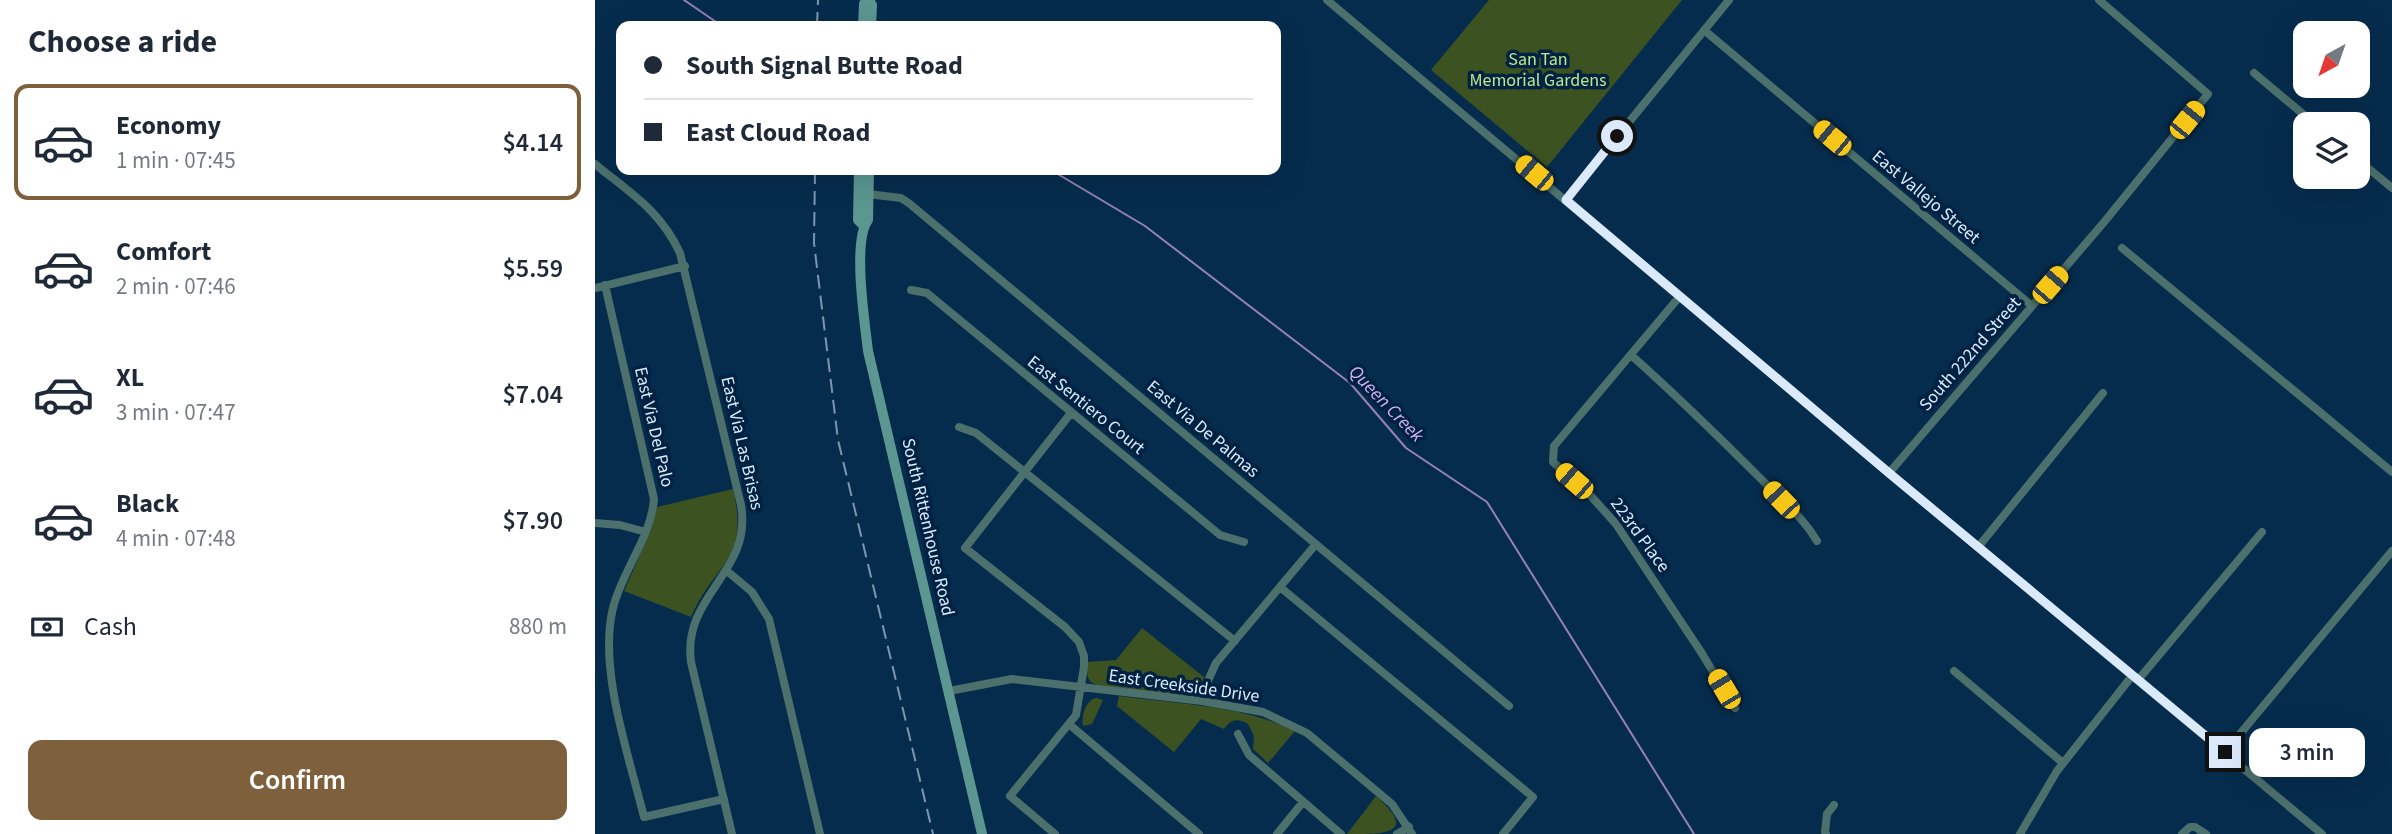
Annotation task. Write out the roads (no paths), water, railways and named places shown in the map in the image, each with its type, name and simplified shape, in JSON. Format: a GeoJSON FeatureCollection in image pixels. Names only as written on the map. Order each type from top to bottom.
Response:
{"type":"FeatureCollection","features":[{"type":"Feature","properties":{"kind":"main road"},"geometry":{"type":"LineString","coordinates":[[863,21],[864,4],[868,0],[872,5],[871,21]]}},
{"type":"Feature","properties":{"kind":"main road","name":"South Rittenhouse Road"},"geometry":{"type":"LineString","coordinates":[[859,175],[858,220],[864,226]]}},
{"type":"Feature","properties":{"kind":"main road","name":"South Rittenhouse Road"},"geometry":{"type":"LineString","coordinates":[[869,175],[868,220],[864,226],[861,276],[868,351],[982,834]]}},
{"type":"Feature","properties":{"kind":"street"},"geometry":{"type":"LineString","coordinates":[[1327,0],[2322,834]]}},
{"type":"Feature","properties":{"kind":"street"},"geometry":{"type":"LineString","coordinates":[[1566,200],[1729,0]]}},
{"type":"Feature","properties":{"kind":"street","name":"South 222nd Street"},"geometry":{"type":"LineString","coordinates":[[1889,473],[2208,94],[2099,0]]}},
{"type":"Feature","properties":{"kind":"street","name":"East Vallejo Street"},"geometry":{"type":"LineString","coordinates":[[1704,30],[2032,306]]}},
{"type":"Feature","properties":{"kind":"street"},"geometry":{"type":"LineString","coordinates":[[2254,73],[2301,112]]}},
{"type":"Feature","properties":{"kind":"street","name":"East Via Las Brisas"},"geometry":{"type":"LineString","coordinates":[[595,164],[659,218],[674,241],[685,266],[743,515],[740,546],[727,571],[698,613],[690,643],[691,662],[732,834]]}},
{"type":"Feature","properties":{"kind":"street"},"geometry":{"type":"LineString","coordinates":[[2370,170],[2392,188]]}},
{"type":"Feature","properties":{"kind":"street","name":"East Via De Palmas"},"geometry":{"type":"LineString","coordinates":[[868,194],[901,198],[910,204],[1509,706]]}},
{"type":"Feature","properties":{"kind":"street"},"geometry":{"type":"LineString","coordinates":[[2122,248],[2392,472]]}},
{"type":"Feature","properties":{"kind":"street"},"geometry":{"type":"LineString","coordinates":[[595,288],[685,266]]}},
{"type":"Feature","properties":{"kind":"street","name":"East Via Del Palo"},"geometry":{"type":"LineString","coordinates":[[605,285],[653,489],[653,509],[646,531],[617,594],[611,619],[608,641],[613,689],[644,817],[724,799]]}},
{"type":"Feature","properties":{"kind":"street","name":"East Sentiero Court"},"geometry":{"type":"LineString","coordinates":[[911,290],[927,293],[1220,535],[1244,542]]}},
{"type":"Feature","properties":{"kind":"street","name":"223rd Place"},"geometry":{"type":"LineString","coordinates":[[1680,296],[1554,446],[1553,461],[1590,495],[1616,524],[1735,708]]}},
{"type":"Feature","properties":{"kind":"street"},"geometry":{"type":"LineString","coordinates":[[1631,355],[1700,417],[1806,522],[1818,541]]}},
{"type":"Feature","properties":{"kind":"street"},"geometry":{"type":"LineString","coordinates":[[1979,546],[2103,393]]}},
{"type":"Feature","properties":{"kind":"street"},"geometry":{"type":"LineString","coordinates":[[1055,834],[1010,796],[1076,715],[1084,656],[1072,633],[965,548],[1071,413]]}},
{"type":"Feature","properties":{"kind":"street"},"geometry":{"type":"LineString","coordinates":[[959,427],[976,433],[1235,641]]}},
{"type":"Feature","properties":{"kind":"street"},"geometry":{"type":"LineString","coordinates":[[595,523],[620,524],[646,531]]}},
{"type":"Feature","properties":{"kind":"street"},"geometry":{"type":"LineString","coordinates":[[2019,834],[2063,763],[2262,532]]}},
{"type":"Feature","properties":{"kind":"street"},"geometry":{"type":"LineString","coordinates":[[1202,701],[1216,663],[1316,544]]}},
{"type":"Feature","properties":{"kind":"street"},"geometry":{"type":"LineString","coordinates":[[2225,752],[2392,551]]}},
{"type":"Feature","properties":{"kind":"street"},"geometry":{"type":"LineString","coordinates":[[727,571],[752,592],[769,619],[820,834]]}},
{"type":"Feature","properties":{"kind":"street"},"geometry":{"type":"LineString","coordinates":[[1280,587],[1533,797],[1503,834]]}},
{"type":"Feature","properties":{"kind":"street"},"geometry":{"type":"LineString","coordinates":[[1954,671],[2063,763]]}},
{"type":"Feature","properties":{"kind":"street","name":"East Creekside Drive"},"geometry":{"type":"LineString","coordinates":[[949,691],[1004,679],[1202,701],[1263,712],[1307,733],[1392,804],[1411,831]]}},
{"type":"Feature","properties":{"kind":"street"},"geometry":{"type":"LineString","coordinates":[[1070,725],[1199,834]]}},
{"type":"Feature","properties":{"kind":"street"},"geometry":{"type":"LineString","coordinates":[[1238,734],[1248,755],[1341,834]]}},
{"type":"Feature","properties":{"kind":"street"},"geometry":{"type":"LineString","coordinates":[[1277,834],[1303,802]]}},
{"type":"Feature","properties":{"kind":"street"},"geometry":{"type":"LineString","coordinates":[[1826,834],[1827,814],[1834,805]]}},
{"type":"Feature","properties":{"kind":"street"},"geometry":{"type":"LineString","coordinates":[[2182,834],[2190,827],[2206,834]]}},
{"type":"Feature","properties":{"kind":"street"},"geometry":{"type":"LineString","coordinates":[[1397,834],[1411,831]]}},
{"type":"Feature","properties":{"kind":"waterway","name":"Queen Creek"},"geometry":{"type":"LineString","coordinates":[[684,0],[715,21]]}},
{"type":"Feature","properties":{"kind":"waterway","name":"Queen Creek"},"geometry":{"type":"LineString","coordinates":[[1059,175],[1145,226],[1350,383],[1406,448],[1487,502],[1694,834]]}},
{"type":"Feature","properties":{"kind":"railway"},"geometry":{"type":"LineString","coordinates":[[817,21],[818,0]]}},
{"type":"Feature","properties":{"kind":"railway"},"geometry":{"type":"LineString","coordinates":[[815,175],[814,243],[838,440],[933,834]]}},
{"type":"Feature","properties":{"kind":"park label","name":"San Tan Memorial Gardens"},"geometry":{"type":"Point","coordinates":[1538,69]}}]}
